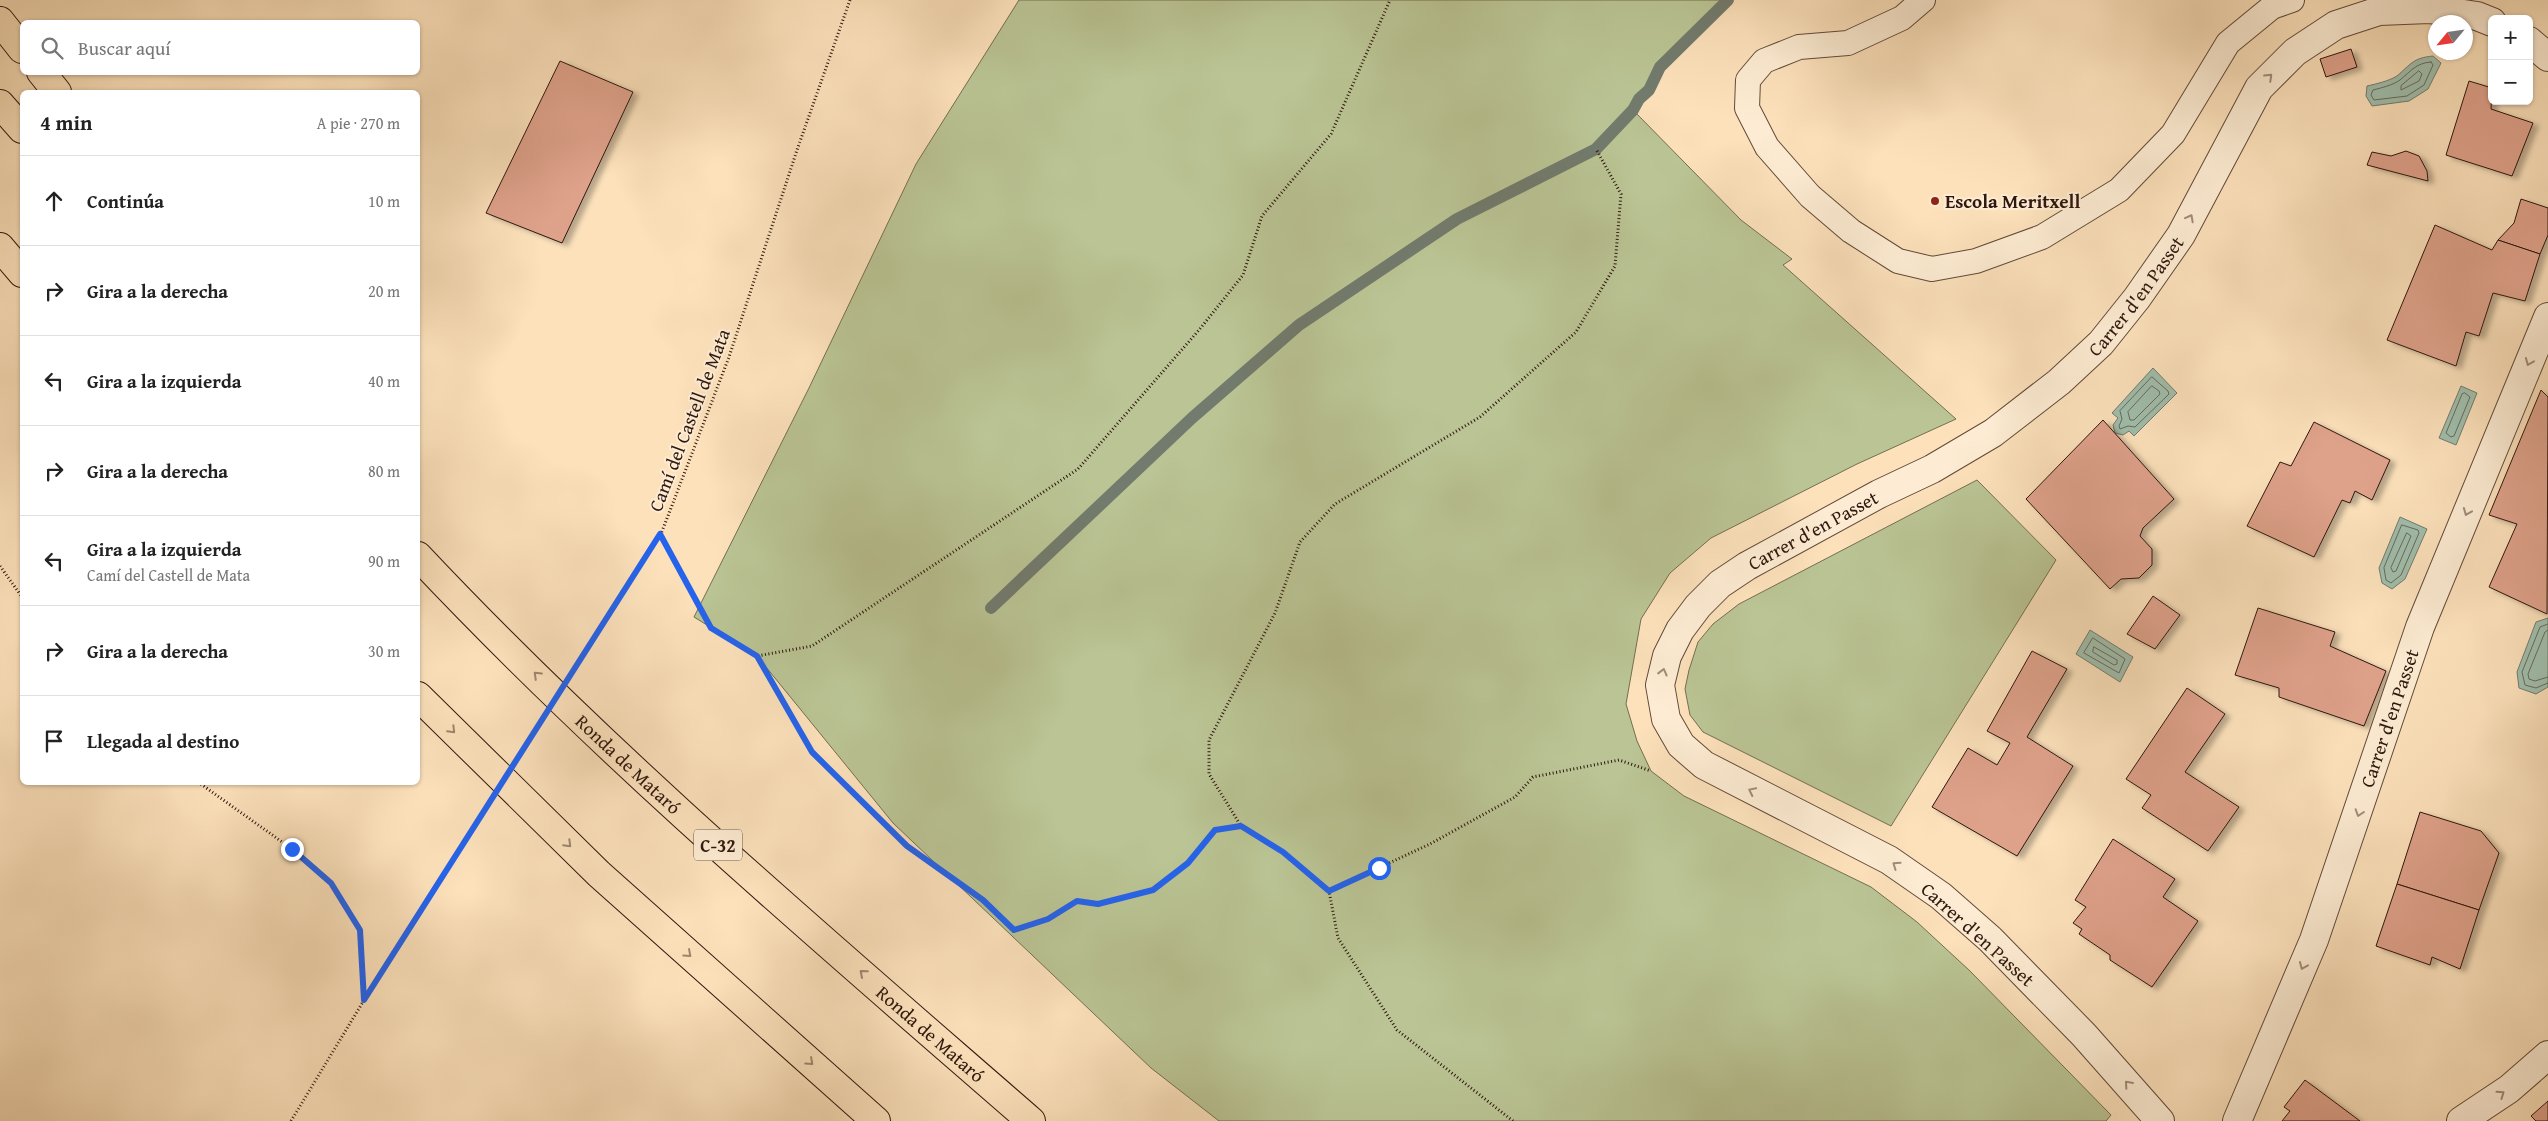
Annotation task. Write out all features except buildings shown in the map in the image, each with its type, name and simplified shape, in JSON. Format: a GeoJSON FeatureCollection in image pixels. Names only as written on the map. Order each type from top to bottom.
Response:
{"type":"FeatureCollection","features":[{"type":"Feature","properties":{"kind":"highway"},"geometry":{"type":"LineString","coordinates":[[0,20],[20,46]]}},
{"type":"Feature","properties":{"kind":"highway"},"geometry":{"type":"LineString","coordinates":[[43,75],[55,90]]}},
{"type":"Feature","properties":{"kind":"highway"},"geometry":{"type":"LineString","coordinates":[[0,104],[20,127]]}},
{"type":"Feature","properties":{"kind":"highway"},"geometry":{"type":"LineString","coordinates":[[0,247],[20,271]]}},
{"type":"Feature","properties":{"kind":"highway","name":"Ronda de Mataró"},"geometry":{"type":"LineString","coordinates":[[420,558],[462,603],[657,791],[1032,1121]]}},
{"type":"Feature","properties":{"kind":"highway"},"geometry":{"type":"LineString","coordinates":[[420,698],[599,874],[876,1121]]}},
{"type":"Feature","properties":{"kind":"street","name":"Carrer d'en Passet"},"geometry":{"type":"LineString","coordinates":[[2160,1121],[2084,1035],[1990,939],[1941,896],[1890,860],[1704,765],[1682,745],[1666,719],[1660,685],[1667,656],[1680,630],[1698,606],[1720,584],[1747,566],[1879,494],[1932,469],[1993,433],[2059,382],[2100,343],[2138,298],[2181,235],[2259,88],[2295,52],[2336,25],[2379,12],[2429,9],[2483,13]]}},
{"type":"Feature","properties":{"kind":"street"},"geometry":{"type":"LineString","coordinates":[[2533,44],[2548,56]]}},
{"type":"Feature","properties":{"kind":"street","name":"Carrer d'en Passet"},"geometry":{"type":"LineString","coordinates":[[2237,1121],[2314,940],[2420,627],[2548,317]]}},
{"type":"Feature","properties":{"kind":"street"},"geometry":{"type":"LineString","coordinates":[[2461,1121],[2508,1089],[2548,1055]]}},
{"type":"Feature","properties":{"kind":"lane"},"geometry":{"type":"LineString","coordinates":[[1923,0],[1902,18],[1848,42],[1799,47],[1764,61],[1748,80],[1747,108],[1767,147],[1810,196],[1851,231],[1898,261],[1932,269],[1976,261],[2042,237],[2118,190],[2173,134],[2228,43],[2272,7],[2292,0]]}},
{"type":"Feature","properties":{"kind":"path","name":"Camí del Castell de Mata"},"geometry":{"type":"LineString","coordinates":[[291,1121],[387,962],[660,534],[729,357],[797,150],[850,0]]}},
{"type":"Feature","properties":{"kind":"path"},"geometry":{"type":"LineString","coordinates":[[757,656],[812,646],[1078,468],[1199,330],[1243,275],[1262,216],[1331,134],[1390,0]]}},
{"type":"Feature","properties":{"kind":"path"},"geometry":{"type":"LineString","coordinates":[[1512,1121],[1397,1030],[1338,938],[1329,891],[1283,852],[1241,826],[1209,774],[1209,740],[1274,613],[1300,542],[1335,504],[1480,417],[1576,332],[1615,266],[1621,194],[1596,149]]}},
{"type":"Feature","properties":{"kind":"path"},"geometry":{"type":"LineString","coordinates":[[660,534],[711,628],[757,656],[812,752],[907,846],[983,900],[1014,930],[1048,919],[1077,901],[1098,904],[1153,890],[1188,863],[1215,830],[1241,826]]}},
{"type":"Feature","properties":{"kind":"path"},"geometry":{"type":"LineString","coordinates":[[0,566],[20,594]]}},
{"type":"Feature","properties":{"kind":"path"},"geometry":{"type":"LineString","coordinates":[[1329,891],[1430,844],[1515,797],[1533,777],[1619,760],[1651,771]]}},
{"type":"Feature","properties":{"kind":"path"},"geometry":{"type":"LineString","coordinates":[[202,785],[292,849],[331,883],[360,930],[364,1000]]}},
{"type":"Feature","properties":{"kind":"green space"},"geometry":{"type":"Polygon","coordinates":[[[1019,0],[1728,0],[1660,67],[1651,85],[1633,110],[1741,220],[1792,259],[1783,265],[1956,419],[1857,464],[1711,538],[1670,573],[1641,619],[1626,704],[1637,741],[1651,771],[1684,796],[1871,887],[1917,922],[1970,971],[2111,1115],[2106,1121],[1219,1121],[1151,1068],[893,823],[757,656],[694,617],[809,388],[916,164],[1019,0]]]}},
{"type":"Feature","properties":{"kind":"green space"},"geometry":{"type":"Polygon","coordinates":[[[1977,480],[2056,560],[1891,826],[1703,732],[1690,715],[1685,689],[1698,642],[1713,624],[1739,604],[1977,480]]]}},
{"type":"Feature","properties":{"kind":"water"},"geometry":{"type":"Polygon","coordinates":[[[2428,57],[2428,60],[2438,60],[2441,63],[2428,89],[2409,101],[2372,106],[2366,96],[2367,86],[2394,78],[2409,65],[2428,57]]]}},
{"type":"Feature","properties":{"kind":"water"},"geometry":{"type":"Polygon","coordinates":[[[2153,368],[2177,393],[2134,436],[2129,431],[2123,435],[2115,433],[2113,425],[2118,418],[2112,413],[2153,368]]]}},
{"type":"Feature","properties":{"kind":"water"},"geometry":{"type":"Polygon","coordinates":[[[2461,386],[2477,393],[2456,445],[2439,438],[2461,386]]]}},
{"type":"Feature","properties":{"kind":"water"},"geometry":{"type":"Polygon","coordinates":[[[2400,517],[2427,529],[2405,579],[2392,589],[2382,583],[2379,568],[2400,517]]]}},
{"type":"Feature","properties":{"kind":"water"},"geometry":{"type":"Polygon","coordinates":[[[2548,618],[2548,687],[2536,694],[2519,688],[2517,672],[2536,622],[2548,618]]]}},
{"type":"Feature","properties":{"kind":"water"},"geometry":{"type":"Polygon","coordinates":[[[2090,630],[2133,657],[2120,682],[2076,654],[2090,630]]]}},
{"type":"Feature","properties":{"kind":"waterway"},"geometry":{"type":"LineString","coordinates":[[991,608],[1192,418],[1299,325],[1457,219],[1596,149],[1649,90],[1660,67],[1728,0]]}},
{"type":"Feature","properties":{"kind":"place","name":"Escola Meritxell"},"geometry":{"type":"Point","coordinates":[1935,201]}},
{"type":"Feature","properties":{"kind":"route"},"geometry":{"type":"LineString","coordinates":[[292,849],[331,883],[360,930],[364,1000],[660,534],[711,628],[757,656],[812,752],[907,846],[983,900],[1014,930],[1048,919],[1077,901],[1098,904],[1153,890],[1188,863],[1215,830],[1241,826],[1283,852],[1329,891],[1379,868]]}}]}
